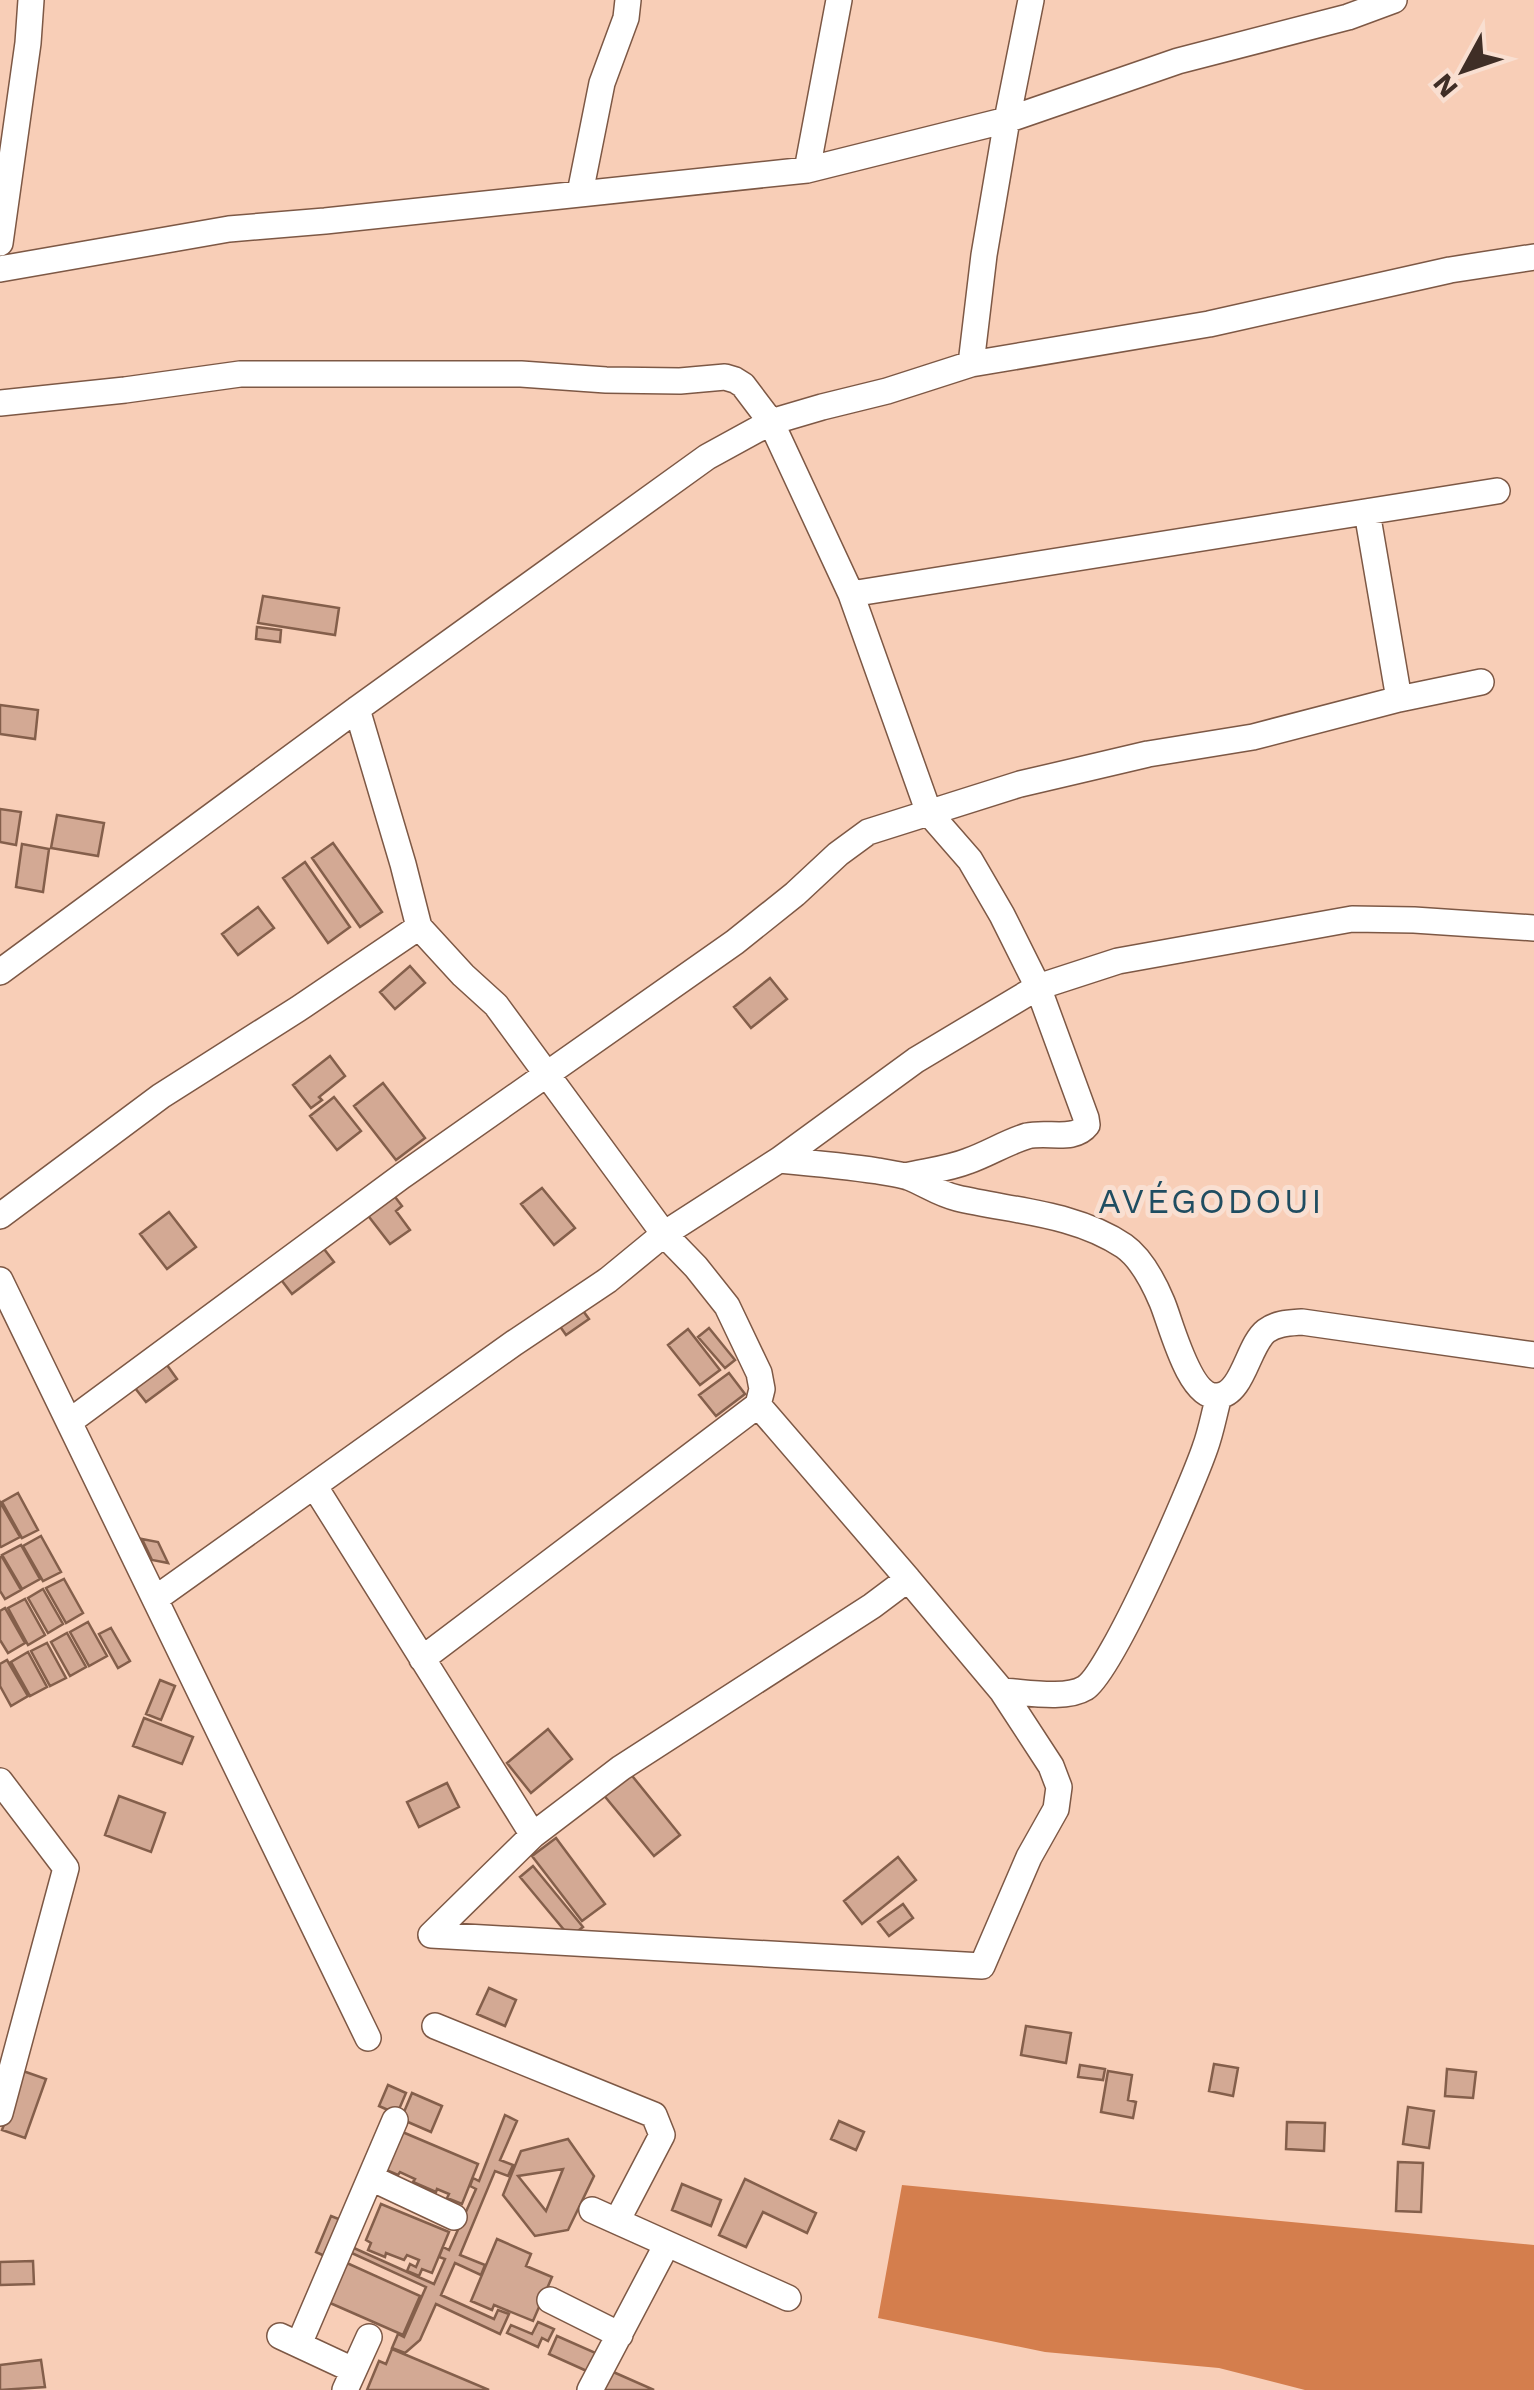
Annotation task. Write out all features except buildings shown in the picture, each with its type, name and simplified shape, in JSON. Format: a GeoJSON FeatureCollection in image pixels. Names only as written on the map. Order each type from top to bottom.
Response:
{"type":"FeatureCollection","features":[{"type":"Feature","properties":{"kind":"street"},"geometry":{"type":"LineString","coordinates":[[0,242],[31,0]]}},
{"type":"Feature","properties":{"kind":"street"},"geometry":{"type":"LineString","coordinates":[[580,193],[602,83],[626,18],[628,0]]}},
{"type":"Feature","properties":{"kind":"street"},"geometry":{"type":"LineString","coordinates":[[807,170],[839,0]]}},
{"type":"Feature","properties":{"kind":"street"},"geometry":{"type":"LineString","coordinates":[[972,364],[984,255],[1031,0]]}},
{"type":"Feature","properties":{"kind":"street"},"geometry":{"type":"LineString","coordinates":[[0,269],[229,229],[807,170],[1007,120],[1178,61],[1394,0]]}},
{"type":"Feature","properties":{"kind":"street"},"geometry":{"type":"LineString","coordinates":[[0,48],[28,43]]}},
{"type":"Feature","properties":{"kind":"street"},"geometry":{"type":"LineString","coordinates":[[0,972],[708,457],[771,422],[972,364],[1209,324],[1450,270],[1534,257]]}},
{"type":"Feature","properties":{"kind":"street"},"geometry":{"type":"LineString","coordinates":[[0,402],[240,374],[521,374],[680,381],[725,377],[742,385],[771,422],[851,594],[929,812],[970,860],[1038,987],[1086,1118],[1084,1130],[1072,1136],[1028,1136],[964,1163],[905,1176]]}},
{"type":"Feature","properties":{"kind":"street"},"geometry":{"type":"LineString","coordinates":[[851,594],[1497,491]]}},
{"type":"Feature","properties":{"kind":"street"},"geometry":{"type":"LineString","coordinates":[[1367,512],[1399,699]]}},
{"type":"Feature","properties":{"kind":"street"},"geometry":{"type":"LineString","coordinates":[[69,1422],[402,1176],[735,942],[868,832],[1020,784],[1148,754],[1253,737],[1481,682]]}},
{"type":"Feature","properties":{"kind":"street"},"geometry":{"type":"LineString","coordinates":[[357,709],[418,927],[496,1005],[664,1234],[727,1306],[762,1389],[758,1405],[422,1659]]}},
{"type":"Feature","properties":{"kind":"street"},"geometry":{"type":"LineString","coordinates":[[155,1599],[608,1280],[664,1234],[779,1160],[916,1060],[1038,987],[1118,962],[1352,919],[1534,928]]}},
{"type":"Feature","properties":{"kind":"street"},"geometry":{"type":"LineString","coordinates":[[0,1216],[161,1096],[418,927]]}},
{"type":"Feature","properties":{"kind":"street"},"geometry":{"type":"LineString","coordinates":[[779,1160],[905,1176],[951,1197],[1068,1220],[1128,1248],[1162,1301],[1178,1347],[1198,1386],[1211,1395],[1227,1392],[1240,1379],[1263,1333],[1282,1323],[1302,1322],[1534,1354]]}},
{"type":"Feature","properties":{"kind":"street"},"geometry":{"type":"LineString","coordinates":[[0,1280],[368,2038]]}},
{"type":"Feature","properties":{"kind":"street"},"geometry":{"type":"LineString","coordinates":[[1002,1690],[1074,1694],[1089,1687],[1098,1676],[1124,1631],[1205,1448],[1219,1396]]}},
{"type":"Feature","properties":{"kind":"street"},"geometry":{"type":"LineString","coordinates":[[758,1405],[908,1579],[1002,1690],[1051,1766],[1059,1786],[1056,1809],[1029,1857],[982,1966],[431,1935],[533,1835],[620,1768],[908,1579]]}},
{"type":"Feature","properties":{"kind":"street"},"geometry":{"type":"LineString","coordinates":[[314,1487],[533,1835]]}},
{"type":"Feature","properties":{"kind":"street"},"geometry":{"type":"LineString","coordinates":[[0,1781],[66,1868],[0,2112]]}},
{"type":"Feature","properties":{"kind":"street"},"geometry":{"type":"LineString","coordinates":[[435,2026],[654,2115],[662,2134],[617,2221]]}},
{"type":"Feature","properties":{"kind":"street"},"geometry":{"type":"LineString","coordinates":[[369,2337],[349,2380],[290,2340],[364,2216],[370,2178],[395,2120]]}},
{"type":"Feature","properties":{"kind":"street"},"geometry":{"type":"LineString","coordinates":[[370,2178],[454,2217]]}},
{"type":"Feature","properties":{"kind":"street"},"geometry":{"type":"LineString","coordinates":[[592,2210],[788,2298]]}},
{"type":"Feature","properties":{"kind":"street"},"geometry":{"type":"LineString","coordinates":[[590,2390],[667,2244]]}},
{"type":"Feature","properties":{"kind":"street"},"geometry":{"type":"LineString","coordinates":[[550,2300],[620,2334]]}},
{"type":"Feature","properties":{"kind":"shaded area"},"geometry":{"type":"Polygon","coordinates":[[[902,2185],[1534,2245],[1534,2390],[1305,2390],[1219,2368],[1045,2352],[878,2318],[902,2185]]]}},
{"type":"Feature","properties":{"kind":"district","name":"AVÉGODOUI"},"geometry":{"type":"Point","coordinates":[1211,1201]}}]}
